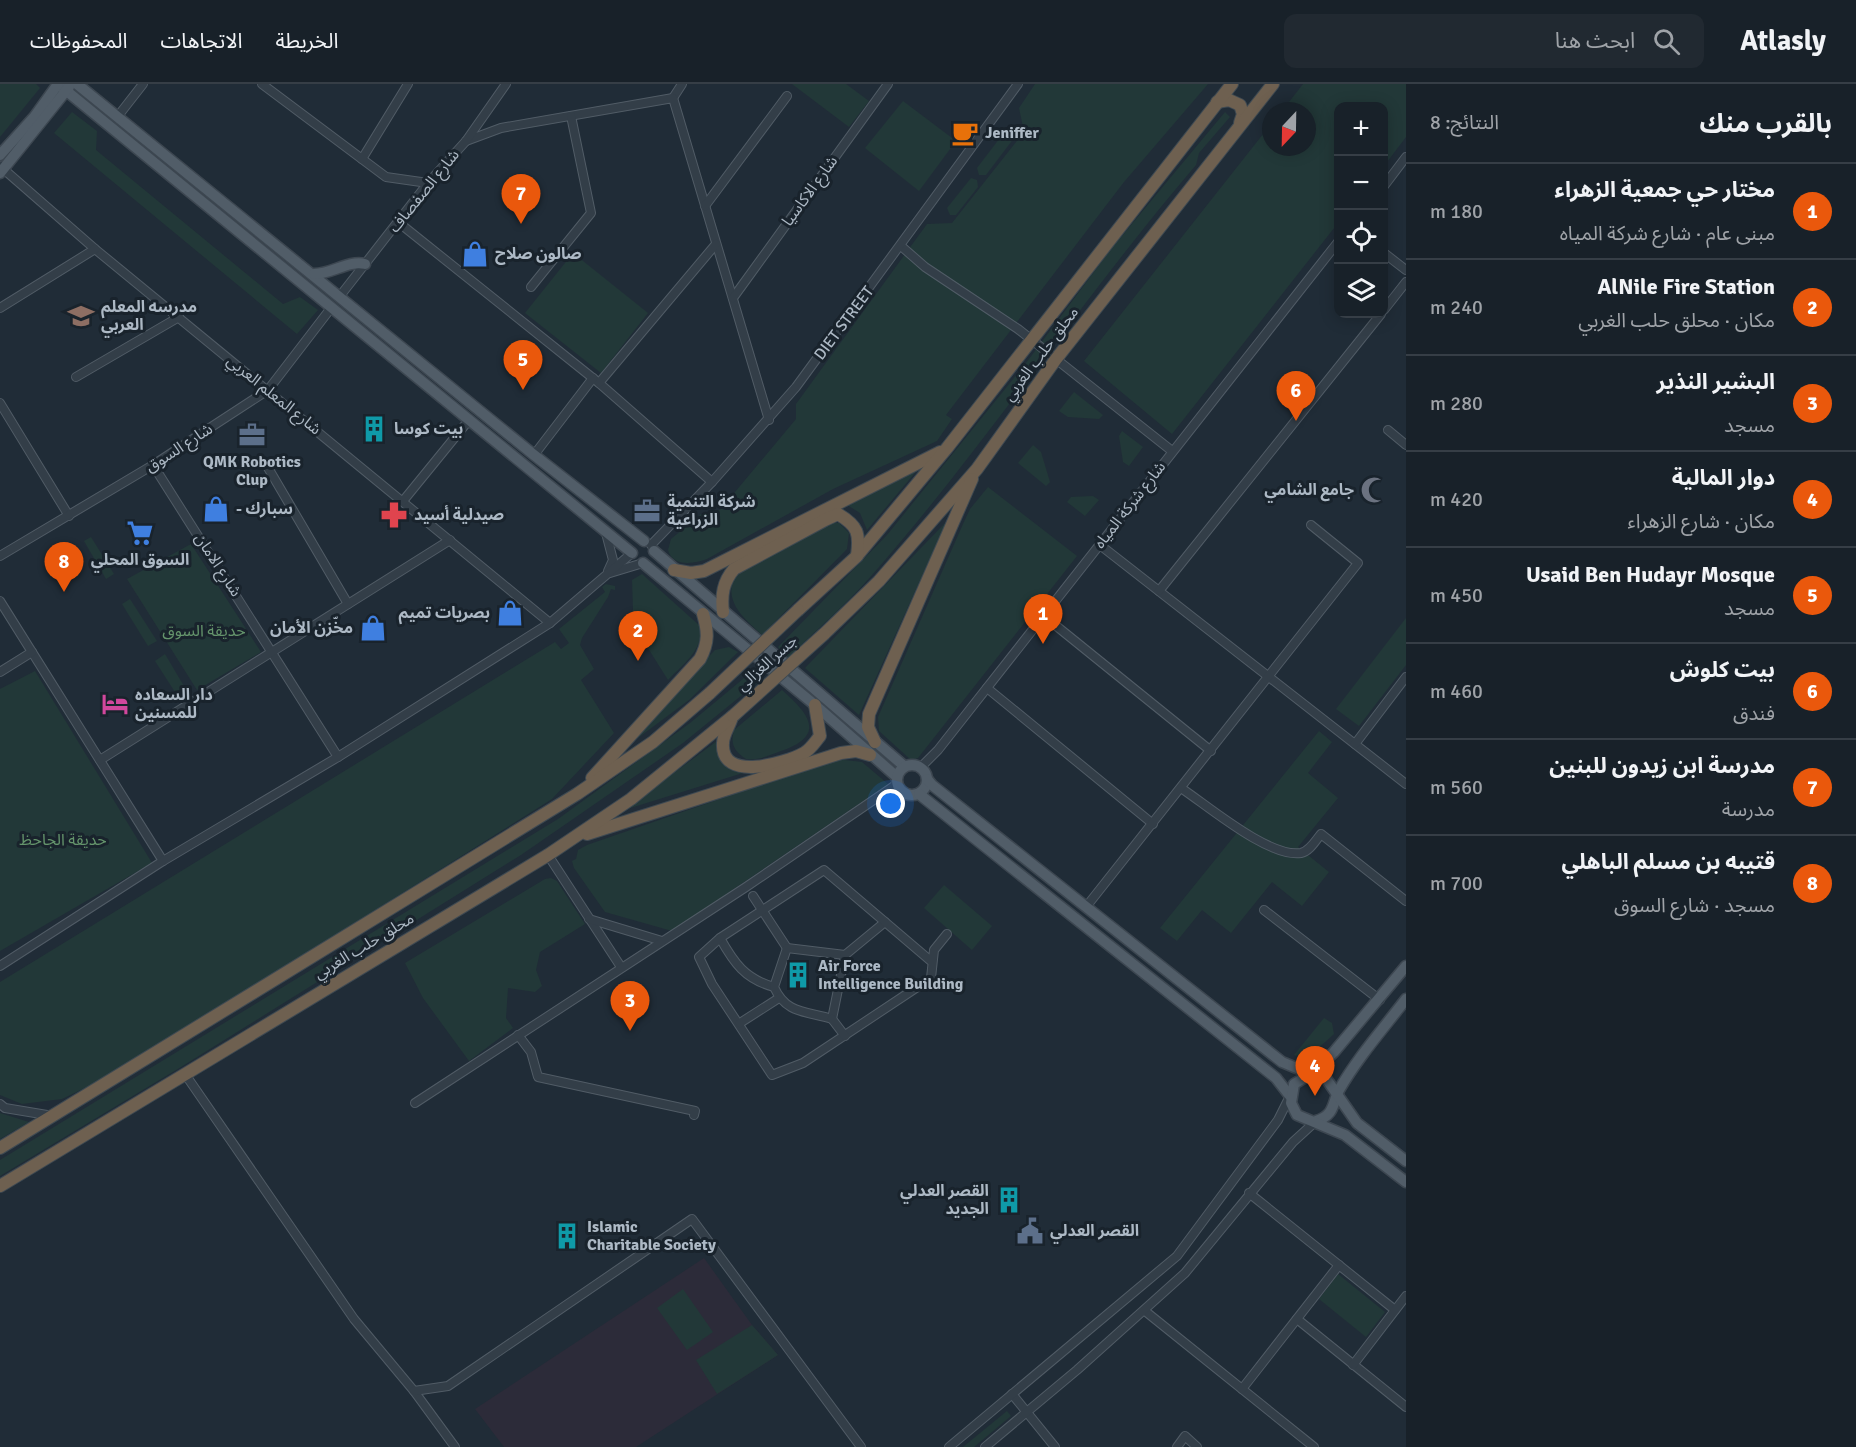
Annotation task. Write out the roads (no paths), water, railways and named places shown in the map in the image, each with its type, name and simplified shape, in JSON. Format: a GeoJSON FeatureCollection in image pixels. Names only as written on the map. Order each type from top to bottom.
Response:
{"type":"FeatureCollection","features":[{"type":"Feature","properties":{"kind":"highway","name":"محلق حلب الغربي"},"geometry":{"type":"LineString","coordinates":[[798,610],[856,557],[946,448],[1232,84]]}},
{"type":"Feature","properties":{"kind":"highway","name":"محلق حلب الغربي"},"geometry":{"type":"LineString","coordinates":[[824,634],[879,580],[977,469],[1056,359],[1273,84]]}},
{"type":"Feature","properties":{"kind":"highway"},"geometry":{"type":"LineString","coordinates":[[1217,102],[1229,100],[1240,105],[1243,114],[1237,130]]}},
{"type":"Feature","properties":{"kind":"highway"},"geometry":{"type":"LineString","coordinates":[[674,570],[691,573],[704,571],[946,448]]}},
{"type":"Feature","properties":{"kind":"highway"},"geometry":{"type":"LineString","coordinates":[[875,742],[868,727],[869,714],[977,469]]}},
{"type":"Feature","properties":{"kind":"highway"},"geometry":{"type":"LineString","coordinates":[[723,612],[722,596],[727,578],[734,569],[838,514],[852,522],[858,533],[856,557]]}},
{"type":"Feature","properties":{"kind":"highway","name":"جسر الغزالي"},"geometry":{"type":"LineString","coordinates":[[710,693],[798,610]]}},
{"type":"Feature","properties":{"kind":"highway"},"geometry":{"type":"LineString","coordinates":[[577,794],[700,659],[707,647],[708,631],[703,614]]}},
{"type":"Feature","properties":{"kind":"highway","name":"جسر الغزالي"},"geometry":{"type":"LineString","coordinates":[[733,716],[824,634]]}},
{"type":"Feature","properties":{"kind":"highway","name":"محلق حلب الغربي"},"geometry":{"type":"LineString","coordinates":[[0,1148],[577,794],[653,742],[710,693]]}},
{"type":"Feature","properties":{"kind":"highway"},"geometry":{"type":"LineString","coordinates":[[733,716],[723,744],[726,756],[735,764],[749,769],[804,753],[813,745],[820,736],[815,705]]}},
{"type":"Feature","properties":{"kind":"highway","name":"محلق حلب الغربي"},"geometry":{"type":"LineString","coordinates":[[0,1186],[548,855],[631,799],[733,716]]}},
{"type":"Feature","properties":{"kind":"highway"},"geometry":{"type":"LineString","coordinates":[[571,839],[842,753],[856,751],[870,755]]}},
{"type":"Feature","properties":{"kind":"main road"},"geometry":{"type":"LineString","coordinates":[[0,155],[35,116],[58,84],[69,88],[331,308],[815,705],[897,780],[906,794],[919,794],[1276,1078],[1290,1096],[1297,1114],[1345,1134],[1406,1182]]}},
{"type":"Feature","properties":{"kind":"main road"},"geometry":{"type":"LineString","coordinates":[[78,84],[534,455],[650,546],[674,570],[904,766]]}},
{"type":"Feature","properties":{"kind":"main road"},"geometry":{"type":"LineString","coordinates":[[2,170],[69,88]]}},
{"type":"Feature","properties":{"kind":"main road"},"geometry":{"type":"LineString","coordinates":[[314,274],[330,272],[354,263],[365,264]]}},
{"type":"Feature","properties":{"kind":"main road"},"geometry":{"type":"LineString","coordinates":[[632,553],[637,543],[650,546]]}},
{"type":"Feature","properties":{"kind":"main road"},"geometry":{"type":"LineString","coordinates":[[644,563],[650,561],[650,546]]}},
{"type":"Feature","properties":{"kind":"main road"},"geometry":{"type":"LineString","coordinates":[[904,766],[913,764],[921,767],[932,785],[1282,1062],[1325,1077],[1331,1082],[1337,1095],[1357,1123],[1406,1161]]}},
{"type":"Feature","properties":{"kind":"main road"},"geometry":{"type":"LineString","coordinates":[[897,780],[904,766]]}},
{"type":"Feature","properties":{"kind":"main road"},"geometry":{"type":"LineString","coordinates":[[919,794],[925,787],[927,779]]}},
{"type":"Feature","properties":{"kind":"main road"},"geometry":{"type":"LineString","coordinates":[[1290,1096],[1294,1084],[1311,1074],[1334,1052],[1380,1000],[1406,966]]}},
{"type":"Feature","properties":{"kind":"main road"},"geometry":{"type":"LineString","coordinates":[[1316,1121],[1329,1114],[1352,1067],[1406,999]]}},
{"type":"Feature","properties":{"kind":"street"},"geometry":{"type":"LineString","coordinates":[[118,116],[143,84]]}},
{"type":"Feature","properties":{"kind":"street"},"geometry":{"type":"LineString","coordinates":[[262,84],[386,177],[428,183]]}},
{"type":"Feature","properties":{"kind":"street"},"geometry":{"type":"LineString","coordinates":[[362,159],[408,84]]}},
{"type":"Feature","properties":{"kind":"street","name":"شارع الصفصاف"},"geometry":{"type":"LineString","coordinates":[[340,296],[428,183],[466,141],[506,84]]}},
{"type":"Feature","properties":{"kind":"street"},"geometry":{"type":"LineString","coordinates":[[466,141],[501,128],[672,98],[682,84]]}},
{"type":"Feature","properties":{"kind":"street","name":"شارع الاكاسيا"},"geometry":{"type":"LineString","coordinates":[[733,297],[888,84]]}},
{"type":"Feature","properties":{"kind":"street","name":"DIET STREET"},"geometry":{"type":"LineString","coordinates":[[650,546],[769,420],[901,246],[1018,84]]}},
{"type":"Feature","properties":{"kind":"street"},"geometry":{"type":"LineString","coordinates":[[705,206],[787,96]]}},
{"type":"Feature","properties":{"kind":"street"},"geometry":{"type":"LineString","coordinates":[[672,98],[769,420]]}},
{"type":"Feature","properties":{"kind":"street"},"geometry":{"type":"LineString","coordinates":[[531,287],[591,213],[571,116]]}},
{"type":"Feature","properties":{"kind":"street"},"geometry":{"type":"LineString","coordinates":[[1388,180],[1406,157]]}},
{"type":"Feature","properties":{"kind":"street","name":"شارع المعلم العربي"},"geometry":{"type":"LineString","coordinates":[[2,170],[550,623]]}},
{"type":"Feature","properties":{"kind":"street"},"geometry":{"type":"LineString","coordinates":[[399,222],[596,381],[712,482]]}},
{"type":"Feature","properties":{"kind":"street"},"geometry":{"type":"LineString","coordinates":[[534,455],[716,244]]}},
{"type":"Feature","properties":{"kind":"street"},"geometry":{"type":"LineString","coordinates":[[901,246],[925,267],[1030,339],[1172,451]]}},
{"type":"Feature","properties":{"kind":"street","name":"شارع شركة المياه"},"geometry":{"type":"LineString","coordinates":[[921,767],[987,688],[1334,248]]}},
{"type":"Feature","properties":{"kind":"street"},"geometry":{"type":"LineString","coordinates":[[0,308],[96,249]]}},
{"type":"Feature","properties":{"kind":"street"},"geometry":{"type":"LineString","coordinates":[[1388,257],[1406,270]]}},
{"type":"Feature","properties":{"kind":"street"},"geometry":{"type":"LineString","coordinates":[[1388,304],[1406,282]]}},
{"type":"Feature","properties":{"kind":"street","name":"شارع السوق"},"geometry":{"type":"LineString","coordinates":[[0,556],[153,465],[268,390],[331,308]]}},
{"type":"Feature","properties":{"kind":"street"},"geometry":{"type":"LineString","coordinates":[[76,377],[179,317]]}},
{"type":"Feature","properties":{"kind":"street"},"geometry":{"type":"LineString","coordinates":[[1159,591],[1377,318]]}},
{"type":"Feature","properties":{"kind":"street"},"geometry":{"type":"LineString","coordinates":[[0,403],[69,516]]}},
{"type":"Feature","properties":{"kind":"street"},"geometry":{"type":"LineString","coordinates":[[403,501],[469,420]]}},
{"type":"Feature","properties":{"kind":"street"},"geometry":{"type":"LineString","coordinates":[[1388,430],[1406,445]]}},
{"type":"Feature","properties":{"kind":"street","name":"شارع الامان"},"geometry":{"type":"LineString","coordinates":[[153,465],[273,651],[338,757]]}},
{"type":"Feature","properties":{"kind":"street"},"geometry":{"type":"LineString","coordinates":[[267,466],[348,604]]}},
{"type":"Feature","properties":{"kind":"street"},"geometry":{"type":"LineString","coordinates":[[1086,907],[1358,563],[1311,525]]}},
{"type":"Feature","properties":{"kind":"street"},"geometry":{"type":"LineString","coordinates":[[606,533],[613,560],[607,574]]}},
{"type":"Feature","properties":{"kind":"street"},"geometry":{"type":"LineString","coordinates":[[100,760],[450,540]]}},
{"type":"Feature","properties":{"kind":"street"},"geometry":{"type":"LineString","coordinates":[[1100,545],[1406,784]]}},
{"type":"Feature","properties":{"kind":"street"},"geometry":{"type":"LineString","coordinates":[[0,966],[163,861],[338,757],[550,623],[632,553]]}},
{"type":"Feature","properties":{"kind":"street"},"geometry":{"type":"LineString","coordinates":[[607,574],[644,563]]}},
{"type":"Feature","properties":{"kind":"street"},"geometry":{"type":"LineString","coordinates":[[0,601],[163,861]]}},
{"type":"Feature","properties":{"kind":"street"},"geometry":{"type":"LineString","coordinates":[[1044,616],[1211,751]]}},
{"type":"Feature","properties":{"kind":"street"},"geometry":{"type":"LineString","coordinates":[[0,672],[32,652]]}},
{"type":"Feature","properties":{"kind":"street"},"geometry":{"type":"LineString","coordinates":[[1355,744],[1406,677]]}},
{"type":"Feature","properties":{"kind":"street"},"geometry":{"type":"LineString","coordinates":[[987,688],[1152,824]]}},
{"type":"Feature","properties":{"kind":"street"},"geometry":{"type":"LineString","coordinates":[[415,1103],[662,941],[897,780]]}},
{"type":"Feature","properties":{"kind":"street"},"geometry":{"type":"LineString","coordinates":[[1181,788],[1265,845],[1300,853],[1306,851],[1321,834],[1406,901]]}},
{"type":"Feature","properties":{"kind":"street"},"geometry":{"type":"LineString","coordinates":[[548,855],[621,967]]}},
{"type":"Feature","properties":{"kind":"street"},"geometry":{"type":"LineString","coordinates":[[932,962],[824,870],[720,938],[699,957],[712,984],[740,1023],[772,1075],[803,1063],[931,978],[934,950],[947,934]]}},
{"type":"Feature","properties":{"kind":"street"},"geometry":{"type":"LineString","coordinates":[[753,896],[787,948],[845,955]]}},
{"type":"Feature","properties":{"kind":"street"},"geometry":{"type":"LineString","coordinates":[[1264,910],[1380,1000]]}},
{"type":"Feature","properties":{"kind":"street"},"geometry":{"type":"LineString","coordinates":[[589,919],[662,941]]}},
{"type":"Feature","properties":{"kind":"street"},"geometry":{"type":"LineString","coordinates":[[832,1019],[845,955],[885,922]]}},
{"type":"Feature","properties":{"kind":"street"},"geometry":{"type":"LineString","coordinates":[[720,938],[742,972],[752,979],[774,987]]}},
{"type":"Feature","properties":{"kind":"street"},"geometry":{"type":"LineString","coordinates":[[787,948],[774,987],[779,998],[785,1006],[832,1019],[845,1036]]}},
{"type":"Feature","properties":{"kind":"street"},"geometry":{"type":"LineString","coordinates":[[740,1023],[779,998]]}},
{"type":"Feature","properties":{"kind":"street"},"geometry":{"type":"LineString","coordinates":[[518,1035],[531,1052],[538,1077],[694,1111],[694,1115]]}},
{"type":"Feature","properties":{"kind":"street"},"geometry":{"type":"LineString","coordinates":[[185,1074],[354,1319],[414,1390],[455,1447]]}},
{"type":"Feature","properties":{"kind":"street"},"geometry":{"type":"LineString","coordinates":[[949,1447],[1177,1256],[1278,1120],[1290,1096]]}},
{"type":"Feature","properties":{"kind":"street"},"geometry":{"type":"LineString","coordinates":[[0,1104],[5,1108],[54,1116]]}},
{"type":"Feature","properties":{"kind":"street"},"geometry":{"type":"LineString","coordinates":[[984,1447],[1144,1311],[1185,1273],[1293,1142],[1316,1121]]}},
{"type":"Feature","properties":{"kind":"street"},"geometry":{"type":"LineString","coordinates":[[1249,1194],[1395,1311]]}},
{"type":"Feature","properties":{"kind":"street"},"geometry":{"type":"LineString","coordinates":[[414,1390],[448,1386],[692,1219],[861,1447]]}},
{"type":"Feature","properties":{"kind":"street"},"geometry":{"type":"LineString","coordinates":[[1242,1389],[1339,1265]]}},
{"type":"Feature","properties":{"kind":"street"},"geometry":{"type":"LineString","coordinates":[[1353,1365],[1406,1296]]}},
{"type":"Feature","properties":{"kind":"street"},"geometry":{"type":"LineString","coordinates":[[1144,1311],[1314,1447]]}},
{"type":"Feature","properties":{"kind":"street"},"geometry":{"type":"LineString","coordinates":[[1297,1319],[1406,1407]]}},
{"type":"Feature","properties":{"kind":"street"},"geometry":{"type":"LineString","coordinates":[[1012,1394],[1055,1447]]}},
{"type":"Feature","properties":{"kind":"street"},"geometry":{"type":"LineString","coordinates":[[1177,1447],[1185,1436],[1197,1447]]}},
{"type":"Feature","properties":{"kind":"place","name":"Jeniffer"},"geometry":{"type":"Point","coordinates":[965,133]}},
{"type":"Feature","properties":{"kind":"place","name":"مدرسة ابن زيدون للبنين"},"geometry":{"type":"Point","coordinates":[521,224]}},
{"type":"Feature","properties":{"kind":"place","name":"صالون صلاح"},"geometry":{"type":"Point","coordinates":[475,254]}},
{"type":"Feature","properties":{"kind":"place","name":"مدرسه المعلم العربي"},"geometry":{"type":"Point","coordinates":[81,316]}},
{"type":"Feature","properties":{"kind":"place","name":"Usaid Ben Hudayr Mosque"},"geometry":{"type":"Point","coordinates":[523,390]}},
{"type":"Feature","properties":{"kind":"place","name":"بيت كلوش"},"geometry":{"type":"Point","coordinates":[1296,421]}},
{"type":"Feature","properties":{"kind":"place","name":"بيت كوسا"},"geometry":{"type":"Point","coordinates":[374,429]}},
{"type":"Feature","properties":{"kind":"place","name":"QMK Robotics Clup"},"geometry":{"type":"Point","coordinates":[252,435]}},
{"type":"Feature","properties":{"kind":"place","name":"جامع الشامي"},"geometry":{"type":"Point","coordinates":[1374,490]}},
{"type":"Feature","properties":{"kind":"place","name":"- سبارك"},"geometry":{"type":"Point","coordinates":[216,509]}},
{"type":"Feature","properties":{"kind":"place","name":"شركة التنمية الزراعية"},"geometry":{"type":"Point","coordinates":[647,511]}},
{"type":"Feature","properties":{"kind":"place","name":"صيدلية أسيد"},"geometry":{"type":"Point","coordinates":[394,515]}},
{"type":"Feature","properties":{"kind":"place","name":"السوق المحلي"},"geometry":{"type":"Point","coordinates":[140,533]}},
{"type":"Feature","properties":{"kind":"place","name":"قتيبه بن مسلم الباهلي"},"geometry":{"type":"Point","coordinates":[64,592]}},
{"type":"Feature","properties":{"kind":"place","name":"بصريات تميم"},"geometry":{"type":"Point","coordinates":[510,613]}},
{"type":"Feature","properties":{"kind":"place","name":"مخّزن الأمان"},"geometry":{"type":"Point","coordinates":[373,628]}},
{"type":"Feature","properties":{"kind":"place","name":"مختار حي جمعية الزهراء"},"geometry":{"type":"Point","coordinates":[1043,644]}},
{"type":"Feature","properties":{"kind":"place","name":"AlNile Fire Station"},"geometry":{"type":"Point","coordinates":[638,661]}},
{"type":"Feature","properties":{"kind":"place","name":"دار السعاده للمسنين"},"geometry":{"type":"Point","coordinates":[115,704]}},
{"type":"Feature","properties":{"kind":"place","name":"Air Force Intelligence Building"},"geometry":{"type":"Point","coordinates":[798,975]}},
{"type":"Feature","properties":{"kind":"place","name":"البشير النذير"},"geometry":{"type":"Point","coordinates":[630,1031]}},
{"type":"Feature","properties":{"kind":"place","name":"دوار المالية"},"geometry":{"type":"Point","coordinates":[1315,1096]}},
{"type":"Feature","properties":{"kind":"place","name":"القصر العدلي الجديد"},"geometry":{"type":"Point","coordinates":[1009,1200]}},
{"type":"Feature","properties":{"kind":"place","name":"القصر العدلي"},"geometry":{"type":"Point","coordinates":[1030,1231]}},
{"type":"Feature","properties":{"kind":"place","name":"Islamic Charitable Society"},"geometry":{"type":"Point","coordinates":[567,1236]}},
{"type":"Feature","properties":{"kind":"park label","name":"حديقة السوق"},"geometry":{"type":"Point","coordinates":[204,631]}},
{"type":"Feature","properties":{"kind":"park label","name":"حديقة الجاحظ"},"geometry":{"type":"Point","coordinates":[63,840]}}]}
